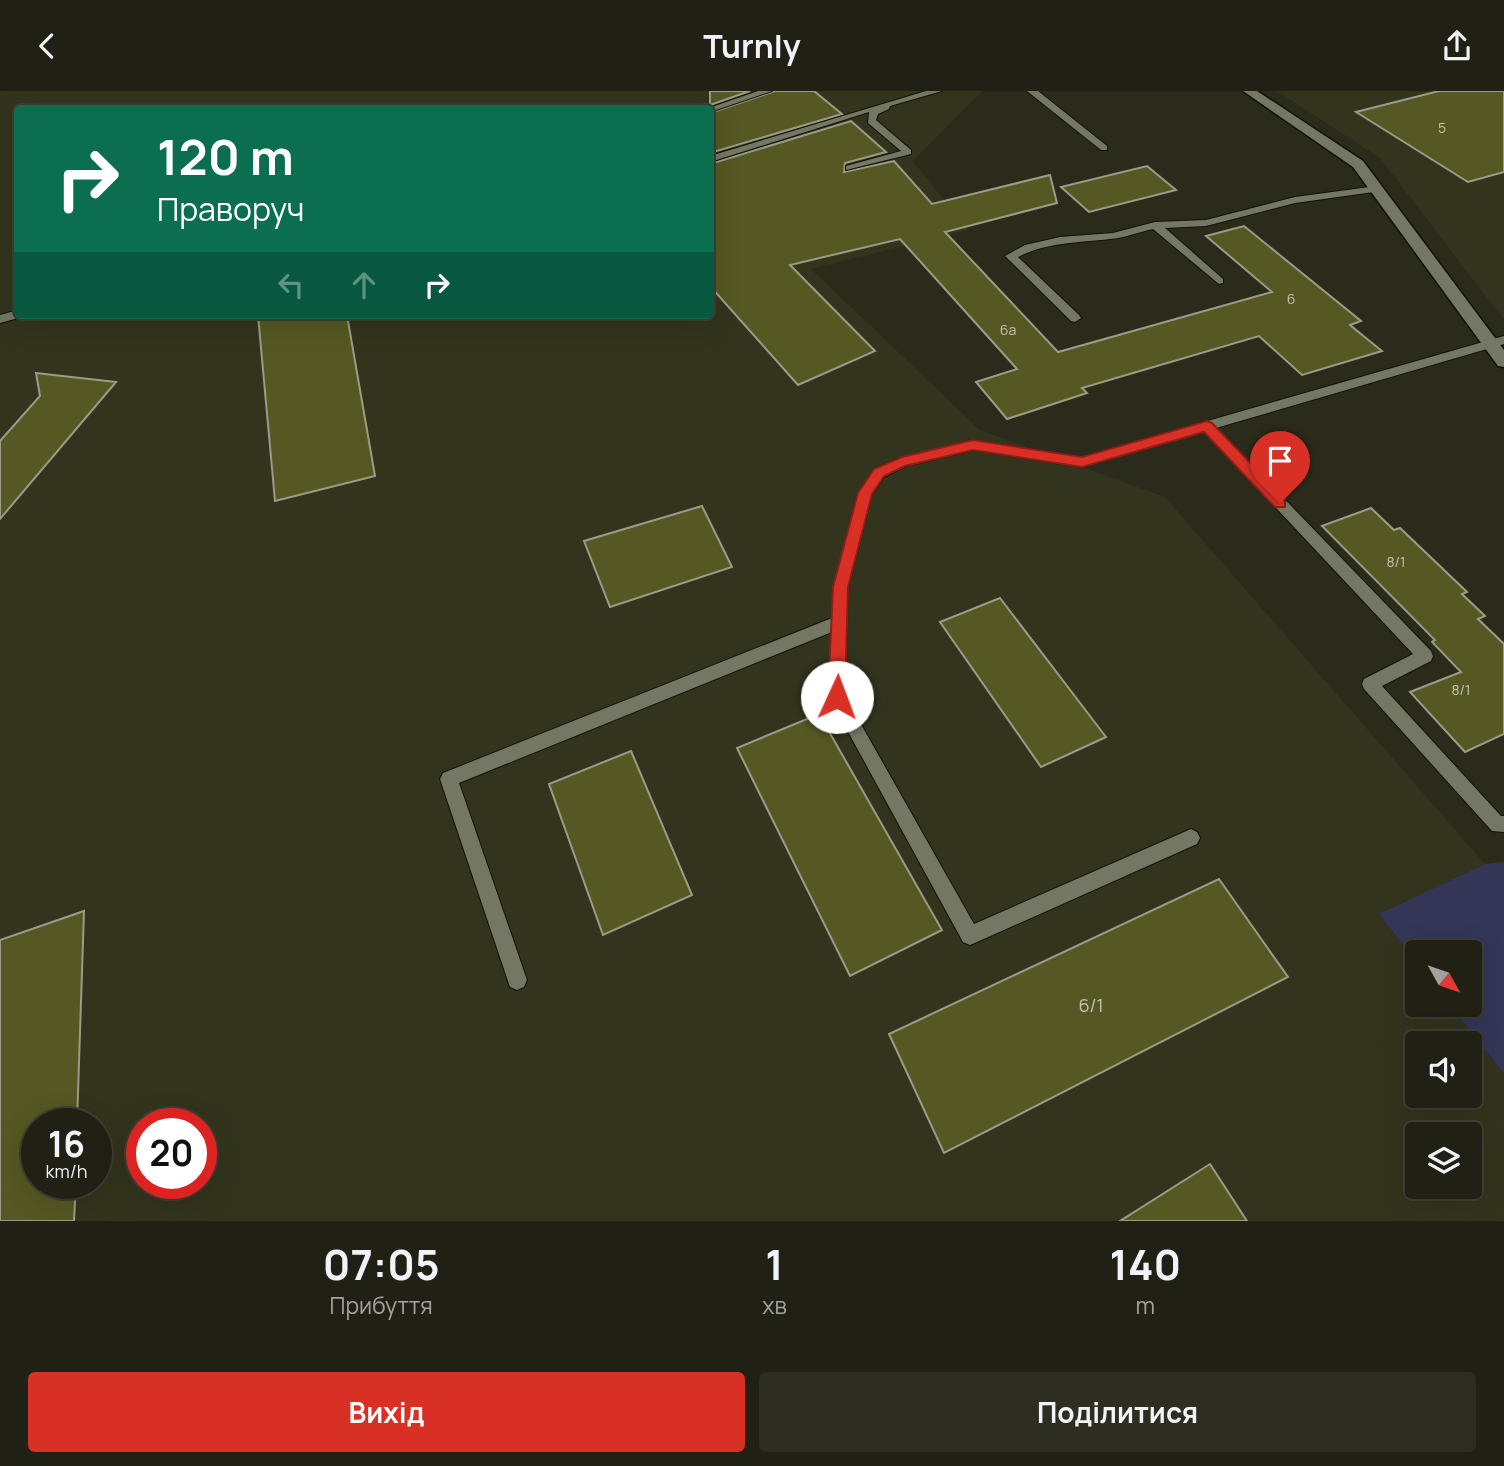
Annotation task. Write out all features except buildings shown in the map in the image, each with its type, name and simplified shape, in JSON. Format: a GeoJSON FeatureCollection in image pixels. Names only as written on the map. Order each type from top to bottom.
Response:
{"type":"FeatureCollection","features":[{"type":"Feature","properties":{"kind":"street"},"geometry":{"type":"LineString","coordinates":[[1249,91],[1358,164],[1497,342],[1504,362]]}},
{"type":"Feature","properties":{"kind":"lane"},"geometry":{"type":"LineString","coordinates":[[714,108],[767,91]]}},
{"type":"Feature","properties":{"kind":"lane"},"geometry":{"type":"LineString","coordinates":[[714,158],[937,91]]}},
{"type":"Feature","properties":{"kind":"lane"},"geometry":{"type":"LineString","coordinates":[[1032,91],[1104,148]]}},
{"type":"Feature","properties":{"kind":"lane"},"geometry":{"type":"LineString","coordinates":[[850,168],[908,152],[872,121],[874,112],[897,101]]}},
{"type":"Feature","properties":{"kind":"lane"},"geometry":{"type":"LineString","coordinates":[[1075,318],[1011,256],[1040,244],[1113,236],[1155,225],[1206,223],[1295,200],[1377,189]]}},
{"type":"Feature","properties":{"kind":"lane"},"geometry":{"type":"LineString","coordinates":[[1155,225],[1219,281]]}},
{"type":"Feature","properties":{"kind":"lane"},"geometry":{"type":"LineString","coordinates":[[1191,838],[970,936],[837,697],[841,587],[865,493],[879,473],[902,462],[973,445],[1082,462],[1497,342]]}},
{"type":"Feature","properties":{"kind":"lane"},"geometry":{"type":"LineString","coordinates":[[1207,426],[1425,656],[1370,684],[1498,825],[1504,824]]}},
{"type":"Feature","properties":{"kind":"lane"},"geometry":{"type":"LineString","coordinates":[[517,979],[449,779],[839,622]]}},
{"type":"Feature","properties":{"kind":"shaded area"},"geometry":{"type":"Polygon","coordinates":[[[0,91],[982,91],[913,161],[968,230],[811,269],[980,430],[1165,497],[1485,864],[1379,914],[1405,948],[1405,1017],[1459,1017],[1470,1031],[1405,1031],[1405,1108],[1482,1108],[1482,1046],[1504,1074],[1504,1221],[0,1221],[0,91]]]}},
{"type":"Feature","properties":{"kind":"shaded area"},"geometry":{"type":"Polygon","coordinates":[[[1277,91],[1504,91],[1504,320],[1380,158],[1277,91]]]}},
{"type":"Feature","properties":{"kind":"shaded area"},"geometry":{"type":"Polygon","coordinates":[[[1504,862],[1504,1074],[1482,1046],[1482,1031],[1470,1031],[1459,1017],[1482,1017],[1482,940],[1405,940],[1405,948],[1379,914],[1485,864],[1504,862]]]}},
{"type":"Feature","properties":{"kind":"route"},"geometry":{"type":"LineString","coordinates":[[837,697],[841,587],[865,493],[879,473],[902,462],[973,445],[1082,462],[1207,426],[1280,503]]}}]}
